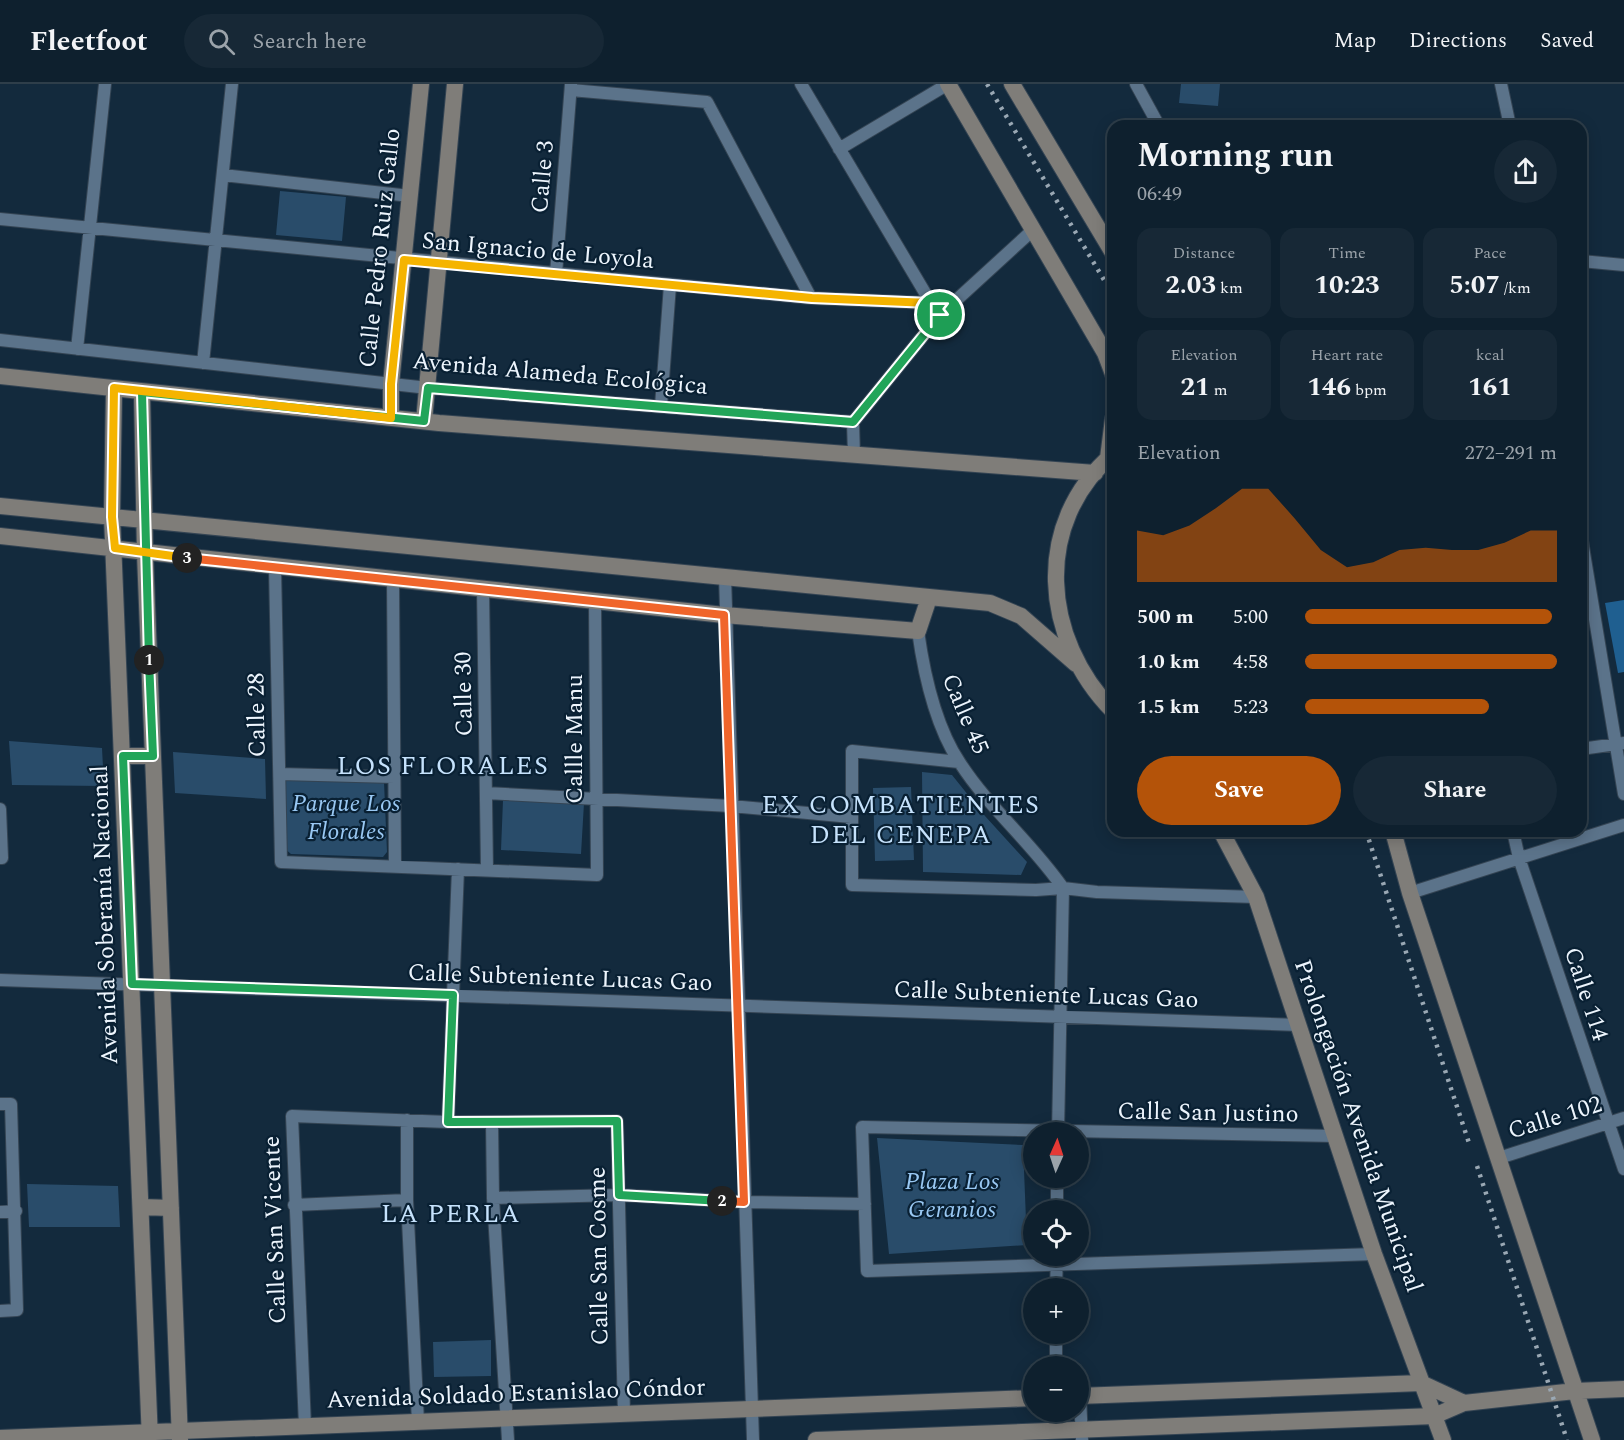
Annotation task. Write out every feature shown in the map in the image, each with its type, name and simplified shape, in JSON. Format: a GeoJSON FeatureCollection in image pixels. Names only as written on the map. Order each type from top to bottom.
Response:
{"type":"FeatureCollection","features":[{"type":"Feature","properties":{"kind":"street"},"geometry":{"type":"LineString","coordinates":[[77,350],[105,84]]}},
{"type":"Feature","properties":{"kind":"street"},"geometry":{"type":"LineString","coordinates":[[203,363],[232,84]]}},
{"type":"Feature","properties":{"kind":"street","name":"Calle Pedro Ruiz Gallo"},"geometry":{"type":"LineString","coordinates":[[391,418],[391,384],[421,84]]}},
{"type":"Feature","properties":{"kind":"street"},"geometry":{"type":"LineString","coordinates":[[424,421],[455,84]]}},
{"type":"Feature","properties":{"kind":"street"},"geometry":{"type":"LineString","coordinates":[[801,84],[930,303],[940,315]]}},
{"type":"Feature","properties":{"kind":"street"},"geometry":{"type":"LineString","coordinates":[[840,149],[948,84],[1107,358]]}},
{"type":"Feature","properties":{"kind":"street"},"geometry":{"type":"LineString","coordinates":[[1012,84],[1107,243]]}},
{"type":"Feature","properties":{"kind":"street"},"geometry":{"type":"LineString","coordinates":[[1136,84],[1156,120]]}},
{"type":"Feature","properties":{"kind":"street"},"geometry":{"type":"LineString","coordinates":[[1501,84],[1509,120]]}},
{"type":"Feature","properties":{"kind":"street"},"geometry":{"type":"LineString","coordinates":[[571,87],[707,102],[812,298]]}},
{"type":"Feature","properties":{"kind":"street","name":"Calle 3"},"geometry":{"type":"LineString","coordinates":[[556,274],[571,87]]}},
{"type":"Feature","properties":{"kind":"street"},"geometry":{"type":"LineString","coordinates":[[223,175],[410,196]]}},
{"type":"Feature","properties":{"kind":"street","name":"San Ignacio de Loyola"},"geometry":{"type":"LineString","coordinates":[[0,219],[812,298],[930,303]]}},
{"type":"Feature","properties":{"kind":"street"},"geometry":{"type":"LineString","coordinates":[[854,456],[853,422],[940,315],[1034,229]]}},
{"type":"Feature","properties":{"kind":"street"},"geometry":{"type":"LineString","coordinates":[[1587,262],[1624,265]]}},
{"type":"Feature","properties":{"kind":"street"},"geometry":{"type":"LineString","coordinates":[[661,406],[670,285]]}},
{"type":"Feature","properties":{"kind":"street","name":"Avenida Alameda Ecológica"},"geometry":{"type":"LineString","coordinates":[[0,340],[428,388],[853,422]]}},
{"type":"Feature","properties":{"kind":"street"},"geometry":{"type":"LineString","coordinates":[[0,376],[424,421],[1095,473]]}},
{"type":"Feature","properties":{"kind":"street","name":"Avenida Soberanía Nacional"},"geometry":{"type":"LineString","coordinates":[[114,388],[112,517],[150,1436]]}},
{"type":"Feature","properties":{"kind":"street"},"geometry":{"type":"LineString","coordinates":[[142,392],[145,554],[180,1436]]}},
{"type":"Feature","properties":{"kind":"street"},"geometry":{"type":"LineString","coordinates":[[1107,460],[1078,498],[1065,526],[1057,565],[1057,606],[1064,635],[1087,681],[1107,704]]}},
{"type":"Feature","properties":{"kind":"street"},"geometry":{"type":"LineString","coordinates":[[0,506],[990,603],[1021,616],[1076,663]]}},
{"type":"Feature","properties":{"kind":"street"},"geometry":{"type":"LineString","coordinates":[[0,536],[115,548],[145,554],[595,602],[918,631],[929,598]]}},
{"type":"Feature","properties":{"kind":"street","name":"Calle 28"},"geometry":{"type":"LineString","coordinates":[[275,568],[281,862],[395,867]]}},
{"type":"Feature","properties":{"kind":"street"},"geometry":{"type":"LineString","coordinates":[[1587,568],[1620,744],[1624,794]]}},
{"type":"Feature","properties":{"kind":"street"},"geometry":{"type":"LineString","coordinates":[[725,577],[724,615],[753,1440]]}},
{"type":"Feature","properties":{"kind":"street"},"geometry":{"type":"LineString","coordinates":[[393,579],[395,867],[487,870]]}},
{"type":"Feature","properties":{"kind":"street","name":"Calle 30"},"geometry":{"type":"LineString","coordinates":[[483,589],[487,870]]}},
{"type":"Feature","properties":{"kind":"street","name":"Callle Manu"},"geometry":{"type":"LineString","coordinates":[[487,870],[597,875],[595,602]]}},
{"type":"Feature","properties":{"kind":"street","name":"Calle 45"},"geometry":{"type":"LineString","coordinates":[[918,631],[926,674],[941,723],[959,762],[1047,864],[1063,888]]}},
{"type":"Feature","properties":{"kind":"street"},"geometry":{"type":"LineString","coordinates":[[1587,748],[1620,744]]}},
{"type":"Feature","properties":{"kind":"street"},"geometry":{"type":"LineString","coordinates":[[959,762],[852,751],[852,885],[1036,890],[1063,888],[1097,892],[1256,897]]}},
{"type":"Feature","properties":{"kind":"street"},"geometry":{"type":"LineString","coordinates":[[123,756],[153,756]]}},
{"type":"Feature","properties":{"kind":"street"},"geometry":{"type":"LineString","coordinates":[[280,774],[394,777]]}},
{"type":"Feature","properties":{"kind":"street"},"geometry":{"type":"LineString","coordinates":[[486,793],[731,806],[851,817]]}},
{"type":"Feature","properties":{"kind":"street"},"geometry":{"type":"LineString","coordinates":[[0,809],[1,858]]}},
{"type":"Feature","properties":{"kind":"street"},"geometry":{"type":"LineString","coordinates":[[1587,837],[1624,825]]}},
{"type":"Feature","properties":{"kind":"street","name":"Prolongación Avenida Municipal"},"geometry":{"type":"LineString","coordinates":[[1224,837],[1256,897],[1374,1254],[1443,1440]]}},
{"type":"Feature","properties":{"kind":"street"},"geometry":{"type":"LineString","coordinates":[[1395,837],[1410,893],[1592,1440]]}},
{"type":"Feature","properties":{"kind":"street","name":"Calle 114"},"geometry":{"type":"LineString","coordinates":[[1514,837],[1519,858],[1624,1169]]}},
{"type":"Feature","properties":{"kind":"street"},"geometry":{"type":"LineString","coordinates":[[1410,893],[1586,837]]}},
{"type":"Feature","properties":{"kind":"street"},"geometry":{"type":"LineString","coordinates":[[448,1122],[458,869]]}},
{"type":"Feature","properties":{"kind":"street"},"geometry":{"type":"LineString","coordinates":[[1058,1122],[1063,888]]}},
{"type":"Feature","properties":{"kind":"street","name":"Calle Subteniente Lucas Gao"},"geometry":{"type":"LineString","coordinates":[[0,980],[1299,1025]]}},
{"type":"Feature","properties":{"kind":"street"},"geometry":{"type":"LineString","coordinates":[[0,1311],[17,1310],[16,1211],[6,1104]]}},
{"type":"Feature","properties":{"kind":"street","name":"Calle San Vicente"},"geometry":{"type":"LineString","coordinates":[[305,1426],[292,1116],[448,1122]]}},
{"type":"Feature","properties":{"kind":"street","name":"Calle 102"},"geometry":{"type":"LineString","coordinates":[[1499,1158],[1624,1118]]}},
{"type":"Feature","properties":{"kind":"street"},"geometry":{"type":"LineString","coordinates":[[407,1120],[406,1200],[418,1422]]}},
{"type":"Feature","properties":{"kind":"street","name":"Calle San Cosme"},"geometry":{"type":"LineString","coordinates":[[448,1122],[617,1121],[624,1414]]}},
{"type":"Feature","properties":{"kind":"street"},"geometry":{"type":"LineString","coordinates":[[492,1122],[493,1198],[508,1418],[507,1440]]}},
{"type":"Feature","properties":{"kind":"street","name":"Calle San Justino"},"geometry":{"type":"LineString","coordinates":[[865,1204],[862,1127],[1023,1131]]}},
{"type":"Feature","properties":{"kind":"street","name":"Calle San Justino"},"geometry":{"type":"LineString","coordinates":[[1089,1132],[1336,1136]]}},
{"type":"Feature","properties":{"kind":"street"},"geometry":{"type":"LineString","coordinates":[[493,1198],[619,1195],[744,1202],[865,1204],[867,1271],[1023,1262]]}},
{"type":"Feature","properties":{"kind":"street"},"geometry":{"type":"LineString","coordinates":[[294,1205],[406,1200]]}},
{"type":"Feature","properties":{"kind":"street"},"geometry":{"type":"LineString","coordinates":[[141,1207],[171,1208]]}},
{"type":"Feature","properties":{"kind":"street"},"geometry":{"type":"LineString","coordinates":[[0,1212],[16,1211]]}},
{"type":"Feature","properties":{"kind":"street"},"geometry":{"type":"LineString","coordinates":[[1089,1259],[1374,1254]]}},
{"type":"Feature","properties":{"kind":"street"},"geometry":{"type":"LineString","coordinates":[[1089,1396],[1421,1383],[1464,1403]]}},
{"type":"Feature","properties":{"kind":"street"},"geometry":{"type":"LineString","coordinates":[[816,1440],[1082,1435],[1434,1416],[1464,1403],[1575,1391],[1624,1389]]}},
{"type":"Feature","properties":{"kind":"street","name":"Avenida Soldado Estanislao Cóndor"},"geometry":{"type":"LineString","coordinates":[[0,1438],[180,1436],[305,1426],[1023,1398]]}},
{"type":"Feature","properties":{"kind":"green space"},"geometry":{"type":"Polygon","coordinates":[[[1181,84],[1220,84],[1218,106],[1179,103],[1181,84]]]}},
{"type":"Feature","properties":{"kind":"green space"},"geometry":{"type":"Polygon","coordinates":[[[280,191],[346,197],[342,241],[276,235],[280,191]]]}},
{"type":"Feature","properties":{"kind":"green space"},"geometry":{"type":"Polygon","coordinates":[[[9,741],[102,748],[104,786],[12,785],[9,741]]]}},
{"type":"Feature","properties":{"kind":"green space"},"geometry":{"type":"Polygon","coordinates":[[[173,752],[265,759],[266,799],[175,793],[173,752]]]}},
{"type":"Feature","properties":{"kind":"green space"},"geometry":{"type":"Polygon","coordinates":[[[922,772],[952,775],[1027,862],[1021,875],[923,872],[922,772]]]}},
{"type":"Feature","properties":{"kind":"green space","name":"Parque Los Florales"},"geometry":{"type":"Polygon","coordinates":[[[286,778],[384,782],[387,852],[383,857],[291,854],[284,848],[283,783],[286,778]]]}},
{"type":"Feature","properties":{"kind":"green space"},"geometry":{"type":"Polygon","coordinates":[[[911,787],[914,860],[875,861],[873,788],[911,787]]]}},
{"type":"Feature","properties":{"kind":"green space"},"geometry":{"type":"Polygon","coordinates":[[[503,800],[584,803],[581,854],[501,850],[503,800]]]}},
{"type":"Feature","properties":{"kind":"green space","name":"Plaza Los Geranios"},"geometry":{"type":"Polygon","coordinates":[[[877,1138],[1023,1145],[1025,1200],[1023,1200],[1023,1245],[889,1254],[877,1138]]]}},
{"type":"Feature","properties":{"kind":"green space"},"geometry":{"type":"Polygon","coordinates":[[[27,1184],[118,1186],[120,1227],[29,1227],[27,1184]]]}},
{"type":"Feature","properties":{"kind":"green space"},"geometry":{"type":"Polygon","coordinates":[[[491,1340],[491,1376],[434,1377],[433,1342],[491,1340]]]}},
{"type":"Feature","properties":{"kind":"building"},"geometry":{"type":"Polygon","coordinates":[[[1624,600],[1624,672],[1618,673],[1605,603],[1624,600]]]}},
{"type":"Feature","properties":{"kind":"railway"},"geometry":{"type":"LineString","coordinates":[[987,84],[1107,285]]}},
{"type":"Feature","properties":{"kind":"railway"},"geometry":{"type":"LineString","coordinates":[[1368,837],[1469,1143]]}},
{"type":"Feature","properties":{"kind":"railway"},"geometry":{"type":"LineString","coordinates":[[1477,1166],[1567,1440]]}},
{"type":"Feature","properties":{"kind":"district","name":"LOS FLORALES"},"geometry":{"type":"Point","coordinates":[443,766]}},
{"type":"Feature","properties":{"kind":"district","name":"EX COMBATIENTES DEL CENEPA"},"geometry":{"type":"Point","coordinates":[901,820]}},
{"type":"Feature","properties":{"kind":"district","name":"LA PERLA"},"geometry":{"type":"Point","coordinates":[451,1214]}},
{"type":"Feature","properties":{"kind":"route"},"geometry":{"type":"LineString","coordinates":[[940,315],[853,422],[428,388],[424,421],[391,418],[303,408],[142,392],[145,554],[153,756],[123,756],[132,984],[453,995],[448,1122],[617,1121],[619,1195],[744,1202],[724,615],[410,580],[145,554],[115,548],[112,517],[114,388],[391,418],[391,384],[404,260],[812,298],[930,303],[940,315]]}}]}
